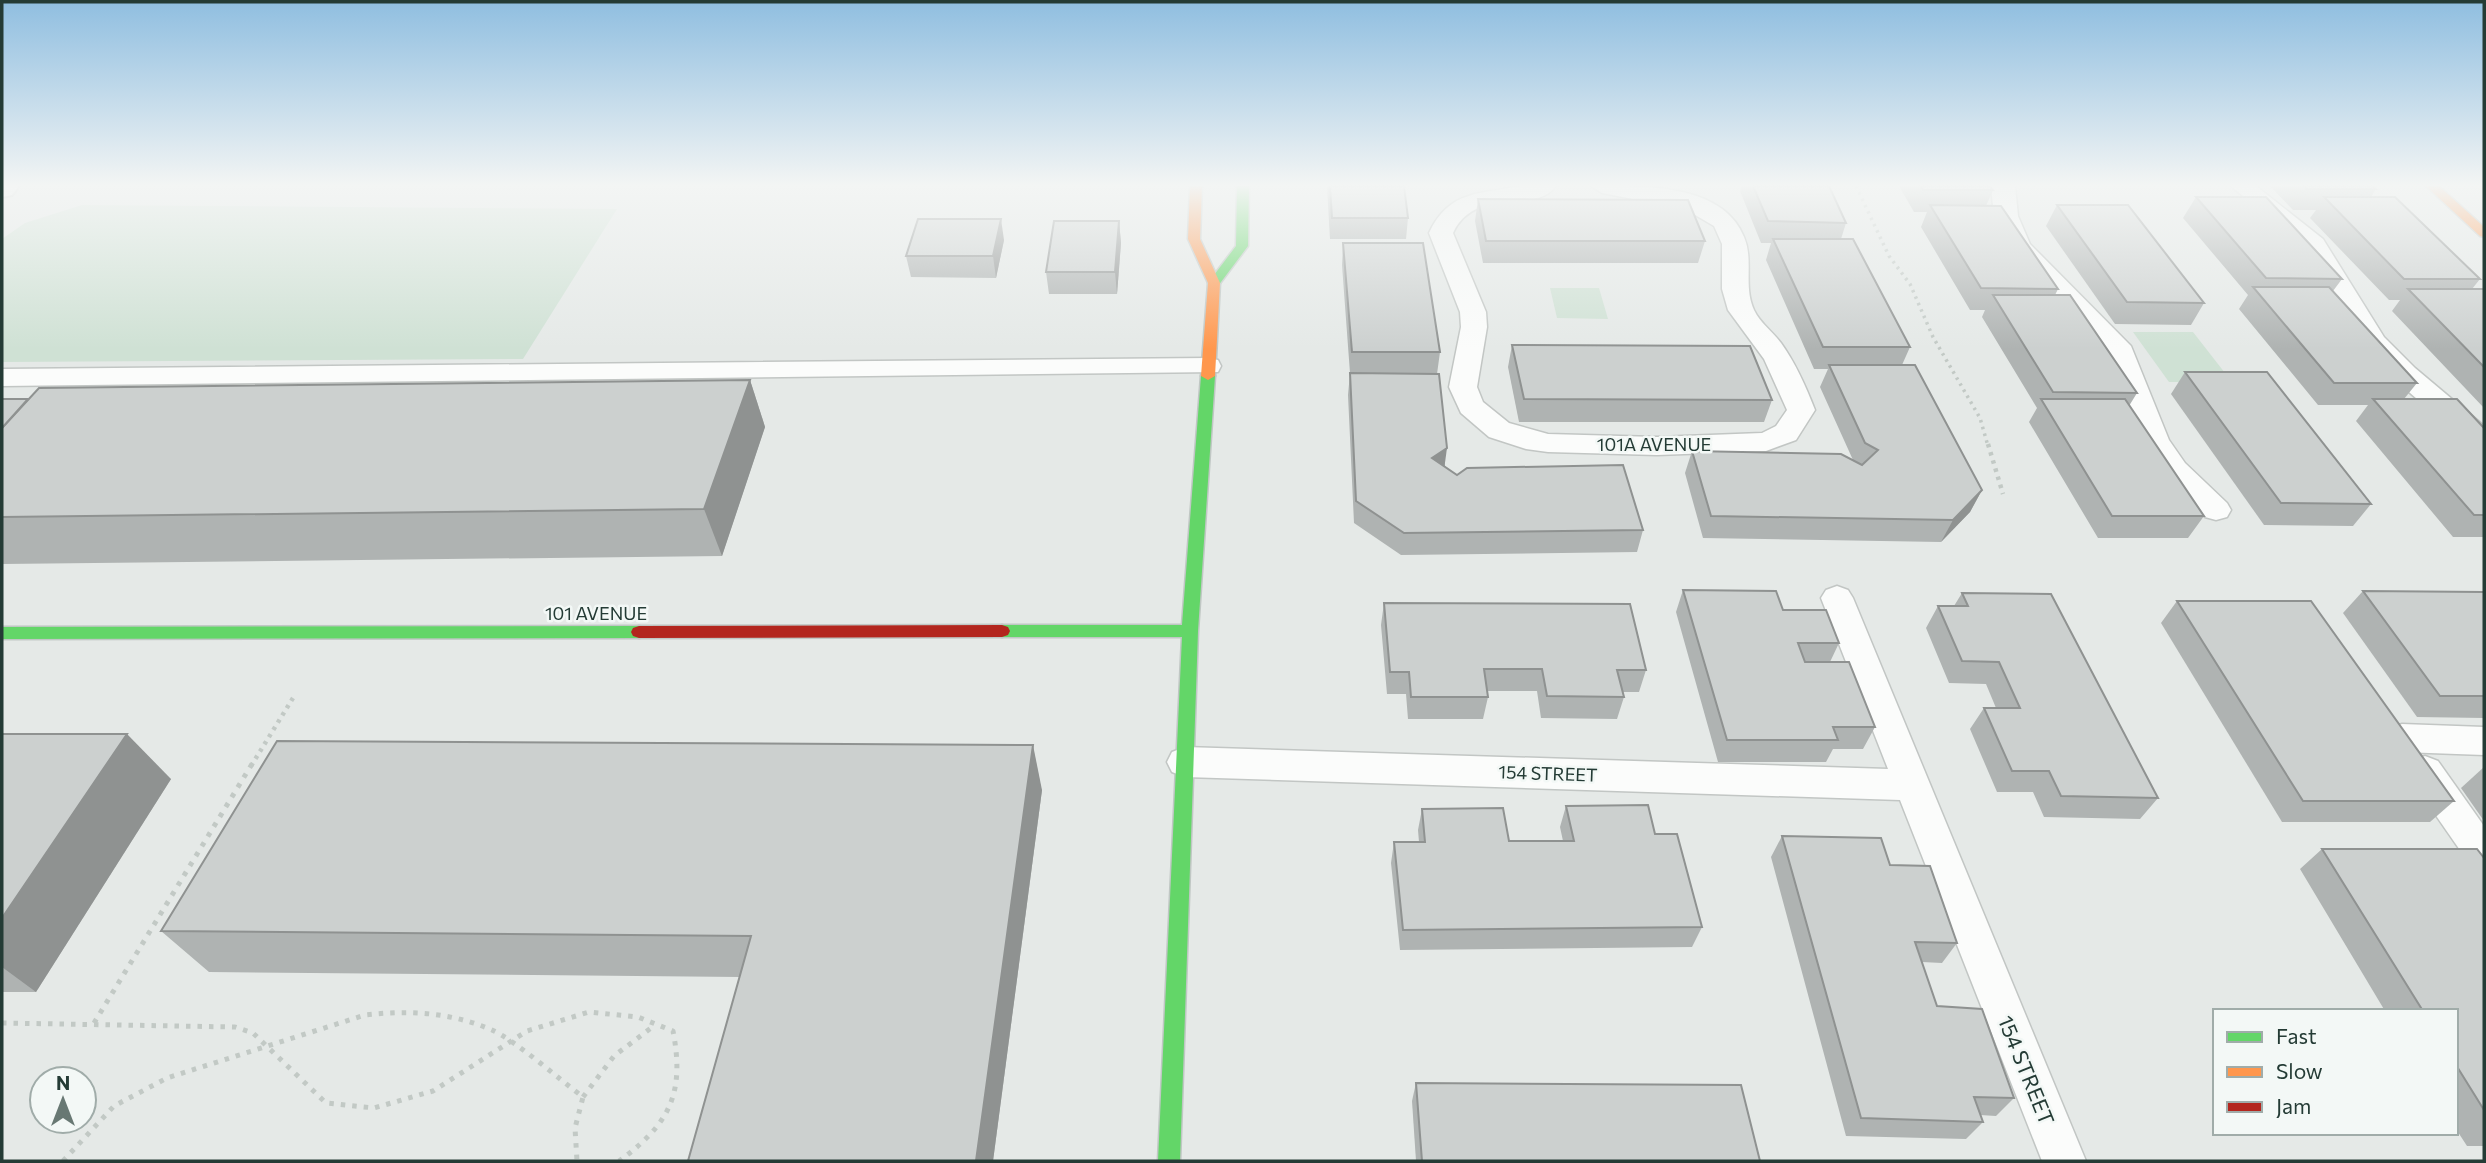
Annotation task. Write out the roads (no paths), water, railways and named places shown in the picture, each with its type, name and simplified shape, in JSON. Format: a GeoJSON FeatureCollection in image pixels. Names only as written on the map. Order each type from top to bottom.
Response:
{"type":"FeatureCollection","features":[{"type":"Feature","properties":{"kind":"main road"},"geometry":{"type":"LineString","coordinates":[[1169,1161],[1190,631],[1214,283],[1195,240]]}},
{"type":"Feature","properties":{"kind":"main road"},"geometry":{"type":"LineString","coordinates":[[1214,283],[1238,254],[1243,240]]}},
{"type":"Feature","properties":{"kind":"main road","name":"101 AVENUE"},"geometry":{"type":"LineString","coordinates":[[2,633],[1190,631]]}},
{"type":"Feature","properties":{"kind":"lane","name":"101A AVENUE"},"geometry":{"type":"LineString","coordinates":[[1444,240],[1473,312],[1474,327],[1463,387],[1471,407],[1484,421],[1512,436],[1548,443],[1698,445],[1766,442],[1786,433],[1801,410],[1790,379],[1741,311],[1733,292],[1732,240]]}},
{"type":"Feature","properties":{"kind":"lane"},"geometry":{"type":"LineString","coordinates":[[2016,240],[2019,247],[2122,352],[2155,442],[2175,470],[2216,510]]}},
{"type":"Feature","properties":{"kind":"lane"},"geometry":{"type":"LineString","coordinates":[[2310,240],[2374,342],[2404,374],[2484,441]]}},
{"type":"Feature","properties":{"kind":"lane"},"geometry":{"type":"LineString","coordinates":[[2,378],[1208,366]]}},
{"type":"Feature","properties":{"kind":"lane","name":"154 STREET"},"geometry":{"type":"LineString","coordinates":[[1837,598],[2064,1161]]}},
{"type":"Feature","properties":{"kind":"lane"},"geometry":{"type":"LineString","coordinates":[[2484,741],[2394,727],[2484,855]]}},
{"type":"Feature","properties":{"kind":"lane","name":"154 STREET"},"geometry":{"type":"LineString","coordinates":[[1185,761],[1912,785]]}}]}
